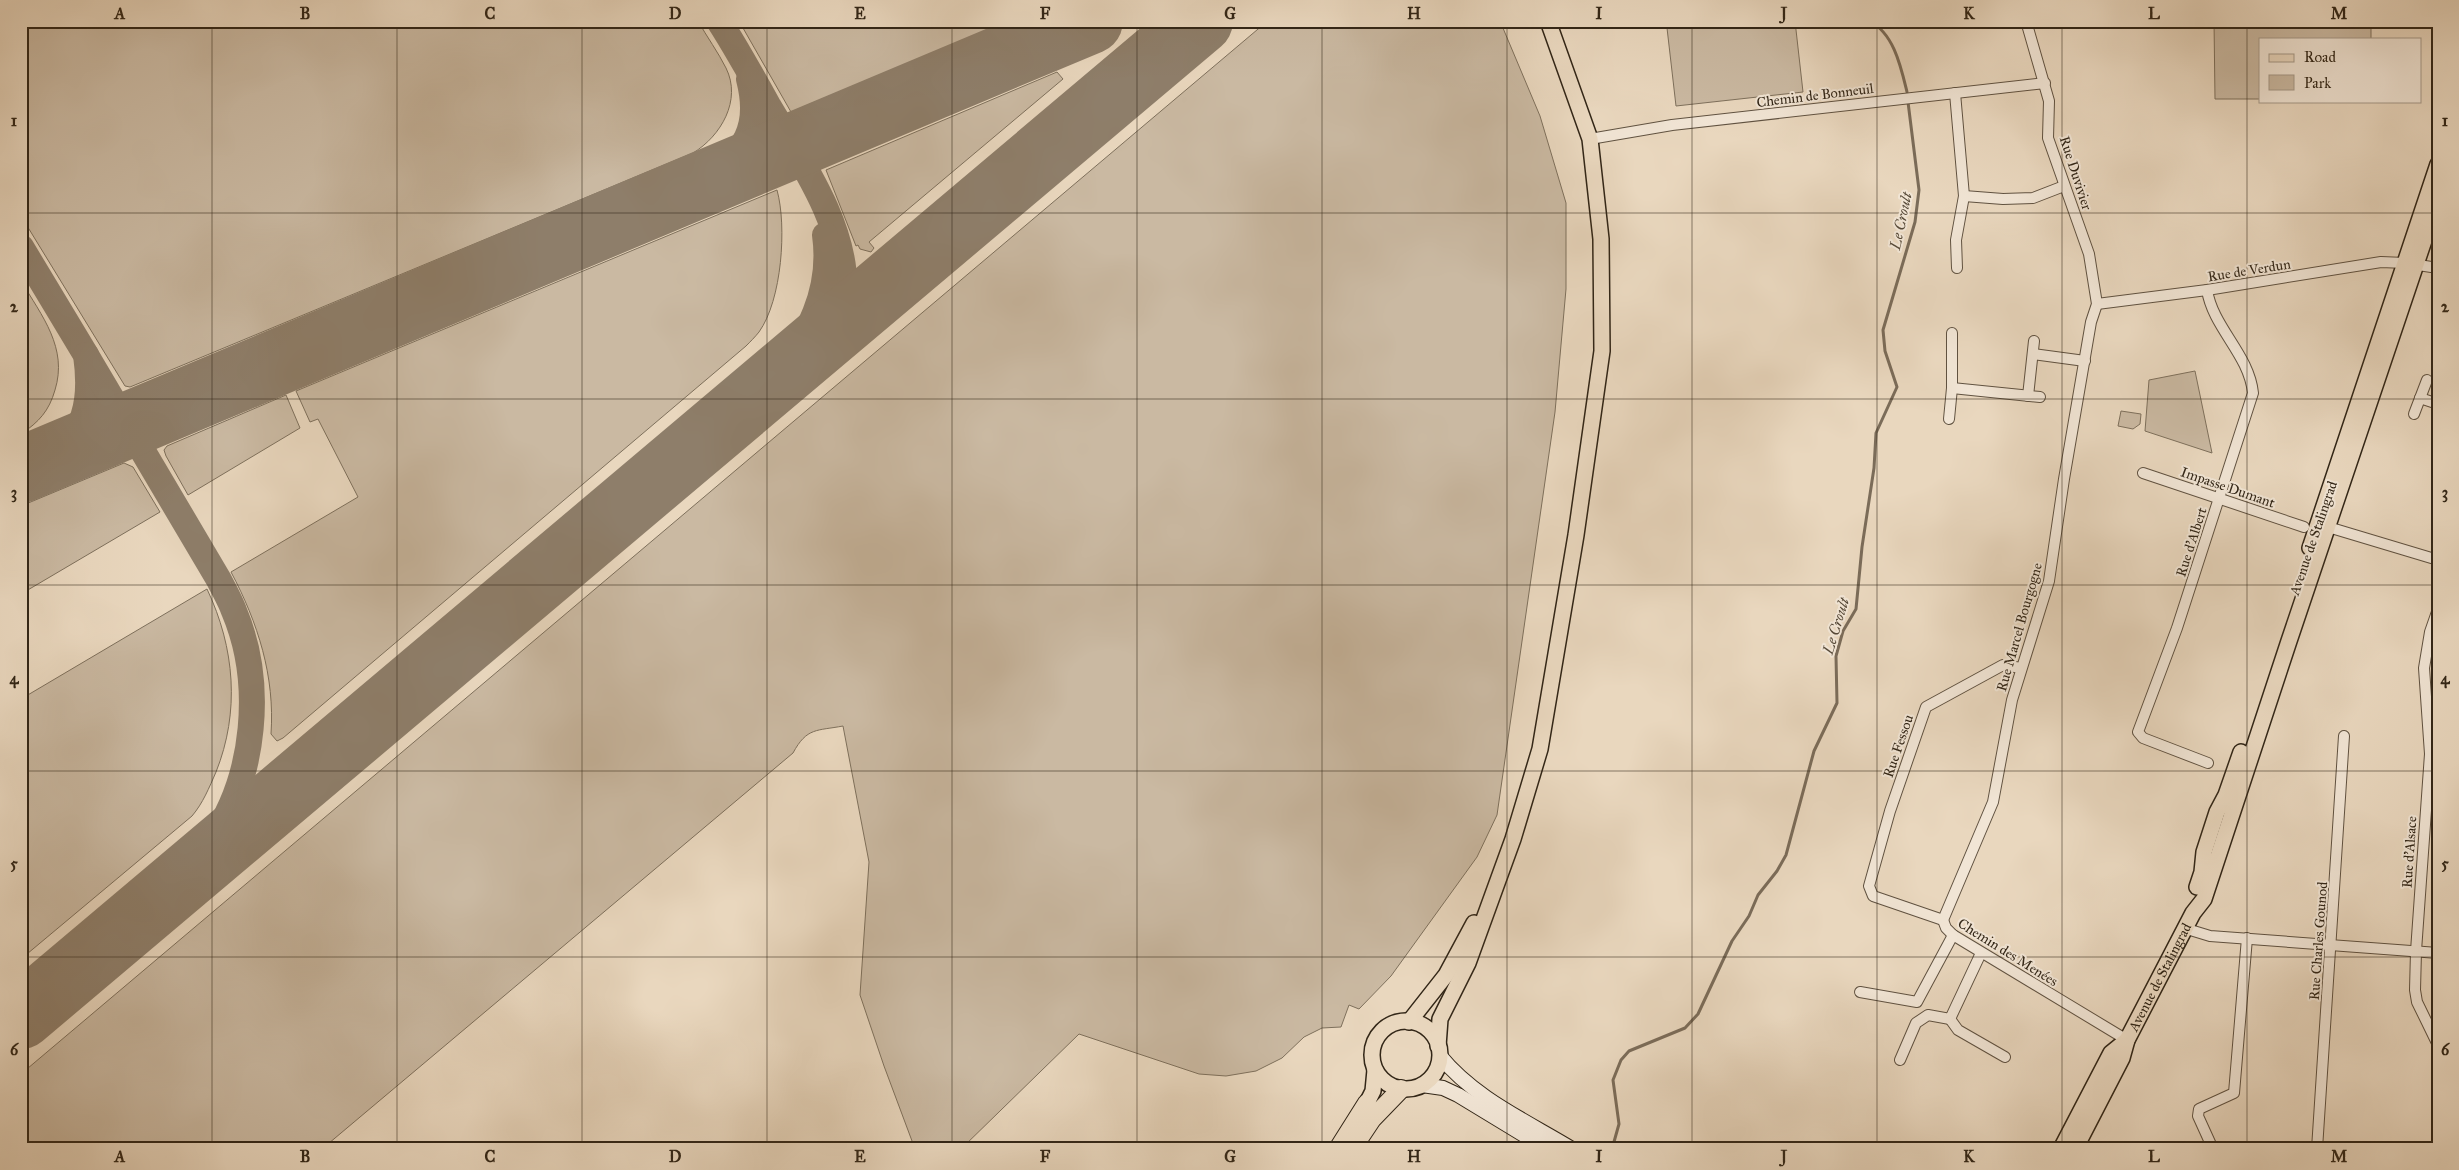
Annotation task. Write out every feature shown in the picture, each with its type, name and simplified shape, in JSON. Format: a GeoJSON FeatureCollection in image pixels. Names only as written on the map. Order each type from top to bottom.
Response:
{"type":"FeatureCollection","features":[{"type":"Feature","properties":{"kind":"highway"},"geometry":{"type":"LineString","coordinates":[[1352,1149],[1372,1119],[1401,1089]]}},
{"type":"Feature","properties":{"kind":"highway"},"geometry":{"type":"LineString","coordinates":[[1338,1149],[1367,1104]]}},
{"type":"Feature","properties":{"kind":"main road"},"geometry":{"type":"LineString","coordinates":[[1422,1085],[1435,1072],[1439,1051],[1440,1019],[1468,963],[1513,839],[1540,748],[1602,351],[1601,239],[1590,139],[1548,21]]}},
{"type":"Feature","properties":{"kind":"main road"},"geometry":{"type":"LineString","coordinates":[[1574,92],[1583,139],[1595,183]]}},
{"type":"Feature","properties":{"kind":"main road","name":"Avenue de Stalingrad"},"geometry":{"type":"LineString","coordinates":[[2075,1149],[2122,1058],[2127,1040],[2187,929],[2194,912],[2204,898],[2328,527],[2410,264],[2438,164]]}},
{"type":"Feature","properties":{"kind":"main road","name":"Avenue de Stalingrad"},"geometry":{"type":"LineString","coordinates":[[2194,912],[2193,898],[2202,872],[2204,852],[2217,812],[2231,782],[2410,264],[2438,199]]}},
{"type":"Feature","properties":{"kind":"main road"},"geometry":{"type":"LineString","coordinates":[[1409,1022],[1446,975],[1494,887]]}},
{"type":"Feature","properties":{"kind":"main road"},"geometry":{"type":"LineString","coordinates":[[1367,1104],[1373,1091],[1375,1070],[1372,1050],[1378,1036],[1389,1026],[1409,1022],[1428,1030],[1453,1072],[1483,1096],[1572,1149]]}},
{"type":"Feature","properties":{"kind":"main road","name":"Avenue de Stalingrad"},"geometry":{"type":"LineString","coordinates":[[2061,1149],[2111,1053],[2127,1040]]}},
{"type":"Feature","properties":{"kind":"main road"},"geometry":{"type":"LineString","coordinates":[[1375,1070],[1381,1079],[1390,1086],[1401,1089],[1422,1085],[1443,1088],[1458,1095],[1547,1149]]}},
{"type":"Feature","properties":{"kind":"street","name":"Rue Duvivier"},"geometry":{"type":"LineString","coordinates":[[2026,21],[2049,101],[2048,138],[2089,254],[2097,304]]}},
{"type":"Feature","properties":{"kind":"street","name":"Chemin de Bonneuil"},"geometry":{"type":"LineString","coordinates":[[1590,139],[1672,125],[2045,83]]}},
{"type":"Feature","properties":{"kind":"street"},"geometry":{"type":"LineString","coordinates":[[1955,93],[1964,196],[1956,240],[1957,268]]}},
{"type":"Feature","properties":{"kind":"street"},"geometry":{"type":"LineString","coordinates":[[1964,196],[2003,199],[2032,198],[2064,186]]}},
{"type":"Feature","properties":{"kind":"street","name":"Rue de Verdun"},"geometry":{"type":"LineString","coordinates":[[2097,304],[2207,290],[2381,262],[2438,268]]}},
{"type":"Feature","properties":{"kind":"street","name":"Rue d'Albert"},"geometry":{"type":"LineString","coordinates":[[2207,290],[2210,304],[2245,363],[2252,379],[2253,393],[2177,628],[2138,732],[2143,738],[2208,763]]}},
{"type":"Feature","properties":{"kind":"street","name":"Rue Marcel Bourgogne"},"geometry":{"type":"LineString","coordinates":[[1943,920],[1993,802],[2021,668],[2050,581],[2064,479],[2091,322],[2097,304]]}},
{"type":"Feature","properties":{"kind":"street"},"geometry":{"type":"LineString","coordinates":[[1949,419],[1952,388],[1952,333]]}},
{"type":"Feature","properties":{"kind":"street"},"geometry":{"type":"LineString","coordinates":[[2028,396],[2034,341]]}},
{"type":"Feature","properties":{"kind":"street"},"geometry":{"type":"LineString","coordinates":[[2032,354],[2085,361]]}},
{"type":"Feature","properties":{"kind":"street"},"geometry":{"type":"LineString","coordinates":[[2414,414],[2428,380]]}},
{"type":"Feature","properties":{"kind":"street"},"geometry":{"type":"LineString","coordinates":[[1952,388],[2040,397]]}},
{"type":"Feature","properties":{"kind":"street"},"geometry":{"type":"LineString","coordinates":[[2420,398],[2438,404]]}},
{"type":"Feature","properties":{"kind":"street","name":"Impasse Dumant"},"geometry":{"type":"LineString","coordinates":[[2142,473],[2304,527]]}},
{"type":"Feature","properties":{"kind":"street"},"geometry":{"type":"LineString","coordinates":[[2328,527],[2438,560]]}},
{"type":"Feature","properties":{"kind":"street","name":"Rue d'Alsace"},"geometry":{"type":"LineString","coordinates":[[2438,609],[2430,632],[2424,668],[2430,754],[2415,990],[2417,1002],[2438,1045]]}},
{"type":"Feature","properties":{"kind":"street","name":"Rue Fessou"},"geometry":{"type":"LineString","coordinates":[[1873,896],[1869,886],[1890,811],[1926,707],[2003,665],[2021,668]]}},
{"type":"Feature","properties":{"kind":"street","name":"Rue Charles Gounod"},"geometry":{"type":"LineString","coordinates":[[2317,1149],[2332,945],[2344,736]]}},
{"type":"Feature","properties":{"kind":"street","name":"Chemin des Menées"},"geometry":{"type":"LineString","coordinates":[[1873,896],[1943,920],[1946,928],[1953,935],[2127,1040]]}},
{"type":"Feature","properties":{"kind":"street"},"geometry":{"type":"LineString","coordinates":[[2187,929],[2206,935],[2438,953]]}},
{"type":"Feature","properties":{"kind":"street"},"geometry":{"type":"LineString","coordinates":[[1860,992],[1917,1002],[1953,935]]}},
{"type":"Feature","properties":{"kind":"street"},"geometry":{"type":"LineString","coordinates":[[2213,1149],[2198,1116],[2199,1109],[2234,1093],[2247,938]]}},
{"type":"Feature","properties":{"kind":"street"},"geometry":{"type":"LineString","coordinates":[[1950,1019],[1981,953]]}},
{"type":"Feature","properties":{"kind":"street"},"geometry":{"type":"LineString","coordinates":[[1900,1060],[1916,1023],[1928,1014],[1950,1019],[1958,1030],[2005,1057]]}},
{"type":"Feature","properties":{"kind":"street"},"geometry":{"type":"LineString","coordinates":[[2429,1149],[2438,1145]]}},
{"type":"Feature","properties":{"kind":"green space"},"geometry":{"type":"Polygon","coordinates":[[[21,21],[698,21],[726,68],[732,92],[726,116],[720,127],[703,146],[693,153],[130,387],[125,386],[21,216],[21,21]]]}},
{"type":"Feature","properties":{"kind":"green space"},"geometry":{"type":"Polygon","coordinates":[[[739,21],[1009,21],[791,112],[739,21]]]}},
{"type":"Feature","properties":{"kind":"green space"},"geometry":{"type":"Polygon","coordinates":[[[1262,21],[1500,21],[1540,116],[1566,203],[1566,289],[1555,412],[1497,815],[1477,857],[1391,976],[1359,1009],[1349,1005],[1341,1027],[1322,1028],[1304,1037],[1282,1058],[1256,1071],[1226,1076],[1199,1074],[1079,1034],[961,1149],[915,1149],[860,995],[869,862],[843,726],[808,734],[793,753],[322,1149],[21,1149],[21,1074],[1264,24],[1262,21]]]}},
{"type":"Feature","properties":{"kind":"green space"},"geometry":{"type":"Polygon","coordinates":[[[1729,21],[1795,21],[1803,92],[1676,106],[1667,28],[1729,21]]]}},
{"type":"Feature","properties":{"kind":"green space"},"geometry":{"type":"Polygon","coordinates":[[[2214,21],[2371,21],[2371,38],[2259,38],[2259,99],[2215,99],[2214,21]]]}},
{"type":"Feature","properties":{"kind":"green space"},"geometry":{"type":"Polygon","coordinates":[[[1057,72],[1063,79],[869,242],[874,248],[871,252],[860,249],[858,245],[856,246],[826,170],[1057,72]]]}},
{"type":"Feature","properties":{"kind":"green space"},"geometry":{"type":"Polygon","coordinates":[[[777,190],[782,223],[782,242],[777,282],[767,318],[754,338],[283,738],[277,741],[271,734],[272,712],[270,691],[263,650],[241,591],[231,572],[358,497],[318,419],[310,422],[296,391],[777,190]]]}},
{"type":"Feature","properties":{"kind":"green space"},"geometry":{"type":"Polygon","coordinates":[[[21,281],[51,333],[58,360],[58,375],[53,397],[46,410],[33,425],[21,434],[21,281]]]}},
{"type":"Feature","properties":{"kind":"green space"},"geometry":{"type":"Polygon","coordinates":[[[2195,371],[2212,453],[2145,431],[2149,380],[2195,371]]]}},
{"type":"Feature","properties":{"kind":"green space"},"geometry":{"type":"Polygon","coordinates":[[[286,395],[300,428],[188,495],[166,456],[164,450],[167,446],[286,395]]]}},
{"type":"Feature","properties":{"kind":"green space"},"geometry":{"type":"Polygon","coordinates":[[[2121,411],[2141,414],[2140,424],[2133,429],[2118,426],[2121,411]]]}},
{"type":"Feature","properties":{"kind":"green space"},"geometry":{"type":"Polygon","coordinates":[[[124,463],[133,467],[160,512],[21,594],[21,506],[124,463]]]}},
{"type":"Feature","properties":{"kind":"green space"},"geometry":{"type":"Polygon","coordinates":[[[207,589],[224,634],[231,680],[231,703],[224,749],[205,795],[192,816],[21,959],[21,699],[207,589]]]}},
{"type":"Feature","properties":{"kind":"waterway","name":"Le Croult"},"geometry":{"type":"LineString","coordinates":[[1869,21],[1878,26],[1890,42],[1899,62],[1907,92]]}},
{"type":"Feature","properties":{"kind":"waterway","name":"Le Croult"},"geometry":{"type":"LineString","coordinates":[[1612,1149],[1619,1124],[1613,1080],[1621,1060],[1629,1051],[1685,1028],[1698,1014],[1732,941],[1749,916],[1758,895],[1777,871],[1786,855],[1814,751],[1837,703],[1836,656],[1843,631],[1856,609],[1862,547],[1874,468],[1876,433],[1897,387],[1885,351],[1883,330],[1915,222],[1919,190],[1908,102]]}},
{"type":"Feature","properties":{"kind":"taxiway"},"geometry":{"type":"LineString","coordinates":[[719,21],[808,173],[831,221],[839,246],[844,270],[843,302],[835,320],[820,342]]}},
{"type":"Feature","properties":{"kind":"taxiway"},"geometry":{"type":"LineString","coordinates":[[1131,80],[1155,50],[1171,21]]}},
{"type":"Feature","properties":{"kind":"taxiway"},"geometry":{"type":"LineString","coordinates":[[707,182],[731,160],[747,138],[753,112],[749,79]]}},
{"type":"Feature","properties":{"kind":"taxiway"},"geometry":{"type":"LineString","coordinates":[[775,380],[798,347],[815,312],[825,275],[827,256],[825,235]]}},
{"type":"Feature","properties":{"kind":"taxiway"},"geometry":{"type":"LineString","coordinates":[[21,247],[86,355],[88,377],[87,401],[81,423],[68,441],[35,464]]}},
{"type":"Feature","properties":{"kind":"taxiway"},"geometry":{"type":"LineString","coordinates":[[86,355],[229,599],[243,639],[249,668],[252,698],[251,729],[246,759],[238,788],[226,816],[211,841],[158,900]]}},
{"type":"Feature","properties":{"kind":"runway"},"geometry":{"type":"LineString","coordinates":[[21,470],[1090,21]]}},
{"type":"Feature","properties":{"kind":"runway"},"geometry":{"type":"LineString","coordinates":[[21,1016],[1200,21]]}}]}
